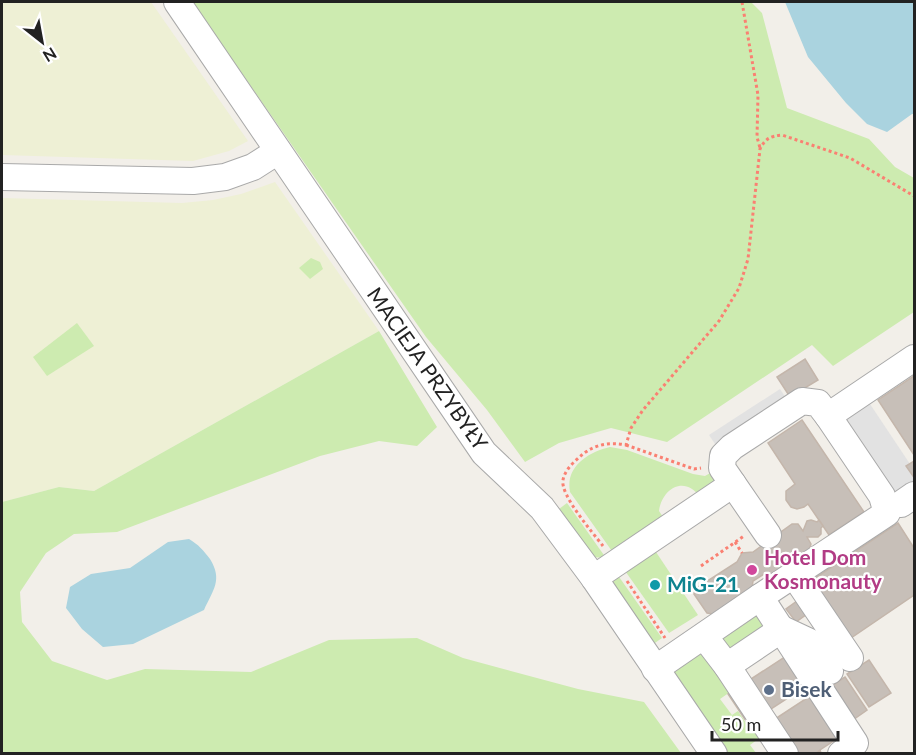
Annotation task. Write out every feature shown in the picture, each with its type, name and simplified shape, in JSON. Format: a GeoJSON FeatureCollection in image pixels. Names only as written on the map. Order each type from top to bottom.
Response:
{"type":"FeatureCollection","features":[{"type":"Feature","properties":{"kind":"street","name":"MACIEJA PRZYBYŁY"},"geometry":{"type":"LineString","coordinates":[[177,2],[484,453],[542,508],[594,578],[714,753]]}},
{"type":"Feature","properties":{"kind":"street"},"geometry":{"type":"LineString","coordinates":[[2,177],[193,181],[225,177],[253,167],[278,151]]}},
{"type":"Feature","properties":{"kind":"street"},"geometry":{"type":"LineString","coordinates":[[828,416],[915,358]]}},
{"type":"Feature","properties":{"kind":"street"},"geometry":{"type":"LineString","coordinates":[[655,669],[887,513],[882,496],[818,403],[802,401],[732,447],[723,456],[728,476],[764,530]]}},
{"type":"Feature","properties":{"kind":"street"},"geometry":{"type":"LineString","coordinates":[[594,578],[616,564],[728,476]]}},
{"type":"Feature","properties":{"kind":"street"},"geometry":{"type":"LineString","coordinates":[[782,629],[812,643],[840,664],[794,575]]}},
{"type":"Feature","properties":{"kind":"street"},"geometry":{"type":"LineString","coordinates":[[760,597],[855,743],[841,753]]}},
{"type":"Feature","properties":{"kind":"street"},"geometry":{"type":"LineString","coordinates":[[727,666],[782,629]]}},
{"type":"Feature","properties":{"kind":"street"},"geometry":{"type":"LineString","coordinates":[[704,636],[727,666],[785,753]]}},
{"type":"Feature","properties":{"kind":"path"},"geometry":{"type":"LineString","coordinates":[[626,445],[631,428],[643,410],[719,321],[739,288],[748,259],[760,150],[757,137],[758,95],[742,2]]}},
{"type":"Feature","properties":{"kind":"path"},"geometry":{"type":"LineString","coordinates":[[760,150],[764,142],[772,136],[782,135],[850,158],[915,196]]}},
{"type":"Feature","properties":{"kind":"path"},"geometry":{"type":"LineString","coordinates":[[676,655],[564,490],[563,479],[573,463],[590,448],[611,442],[694,469],[728,476]]}},
{"type":"Feature","properties":{"kind":"path"},"geometry":{"type":"LineString","coordinates":[[701,566],[735,542],[764,530]]}},
{"type":"Feature","properties":{"kind":"path"},"geometry":{"type":"LineString","coordinates":[[735,542],[742,553]]}},
{"type":"Feature","properties":{"kind":"green space"},"geometry":{"type":"Polygon","coordinates":[[[2,2],[151,2],[248,141],[229,151],[193,161],[2,155],[2,2]]]}},
{"type":"Feature","properties":{"kind":"green space"},"geometry":{"type":"Polygon","coordinates":[[[192,2],[751,2],[762,13],[787,108],[869,139],[895,167],[914,178],[914,312],[833,366],[812,345],[667,442],[611,428],[559,443],[525,462],[487,410],[426,337],[192,2]]]}},
{"type":"Feature","properties":{"kind":"green space"},"geometry":{"type":"Polygon","coordinates":[[[275,182],[379,331],[94,491],[59,487],[2,502],[2,198],[182,203],[241,194],[275,182]]]}},
{"type":"Feature","properties":{"kind":"green space"},"geometry":{"type":"Polygon","coordinates":[[[311,258],[320,262],[323,269],[310,279],[299,268],[311,258]]]}},
{"type":"Feature","properties":{"kind":"green space"},"geometry":{"type":"Polygon","coordinates":[[[77,323],[94,346],[47,376],[33,357],[77,323]]]}},
{"type":"Feature","properties":{"kind":"green space"},"geometry":{"type":"Polygon","coordinates":[[[379,331],[437,427],[417,446],[379,441],[320,456],[117,532],[74,534],[46,553],[20,592],[22,622],[52,661],[107,680],[145,669],[251,672],[329,640],[417,638],[463,658],[578,689],[644,702],[681,753],[2,753],[2,502],[59,487],[94,491],[379,331]]]}},
{"type":"Feature","properties":{"kind":"green space"},"geometry":{"type":"Polygon","coordinates":[[[610,447],[627,450],[693,474],[705,476],[712,472],[720,483],[700,497],[688,487],[675,487],[669,491],[659,511],[665,520],[614,554],[570,492],[569,483],[571,475],[580,462],[594,452],[610,447]]]}},
{"type":"Feature","properties":{"kind":"green space"},"geometry":{"type":"Polygon","coordinates":[[[567,503],[606,558],[592,557],[559,509],[567,503]]]}},
{"type":"Feature","properties":{"kind":"green space"},"geometry":{"type":"Polygon","coordinates":[[[654,549],[698,615],[669,633],[623,568],[654,549]]]}},
{"type":"Feature","properties":{"kind":"green space"},"geometry":{"type":"Polygon","coordinates":[[[617,574],[662,638],[652,645],[612,584],[617,574]]]}},
{"type":"Feature","properties":{"kind":"green space"},"geometry":{"type":"Polygon","coordinates":[[[753,613],[760,617],[765,627],[739,648],[729,649],[722,641],[722,637],[753,613]]]}},
{"type":"Feature","properties":{"kind":"green space"},"geometry":{"type":"Polygon","coordinates":[[[697,654],[704,655],[733,690],[720,699],[732,715],[738,711],[748,726],[754,722],[761,737],[750,745],[756,753],[728,753],[674,675],[676,669],[697,654]]]}},
{"type":"Feature","properties":{"kind":"shaded area"},"geometry":{"type":"Polygon","coordinates":[[[780,389],[788,401],[717,447],[709,435],[780,389]]]}},
{"type":"Feature","properties":{"kind":"shaded area"},"geometry":{"type":"Polygon","coordinates":[[[870,404],[914,470],[914,483],[890,499],[841,423],[870,404]]]}},
{"type":"Feature","properties":{"kind":"water"},"geometry":{"type":"Polygon","coordinates":[[[785,2],[914,2],[914,114],[887,132],[867,124],[846,103],[808,57],[785,2]]]}},
{"type":"Feature","properties":{"kind":"water"},"geometry":{"type":"Polygon","coordinates":[[[189,539],[210,559],[216,573],[215,585],[204,610],[133,644],[103,647],[82,629],[66,608],[70,587],[91,574],[130,568],[168,542],[189,539]]]}},
{"type":"Feature","properties":{"kind":"building"},"geometry":{"type":"Polygon","coordinates":[[[805,359],[818,380],[790,397],[777,377],[805,359]]]}},
{"type":"Feature","properties":{"kind":"building"},"geometry":{"type":"Polygon","coordinates":[[[914,376],[914,455],[878,400],[914,376]]]}},
{"type":"Feature","properties":{"kind":"building"},"geometry":{"type":"Polygon","coordinates":[[[802,420],[864,512],[829,535],[808,504],[797,509],[791,507],[786,500],[786,491],[795,484],[768,443],[802,420]]]}},
{"type":"Feature","properties":{"kind":"building"},"geometry":{"type":"Polygon","coordinates":[[[914,461],[914,474],[913,476],[906,466],[914,461]]]}},
{"type":"Feature","properties":{"kind":"building"},"geometry":{"type":"Polygon","coordinates":[[[819,520],[823,526],[818,537],[807,537],[811,544],[809,550],[771,575],[764,574],[753,581],[752,588],[713,614],[707,613],[694,594],[695,589],[737,562],[742,553],[753,552],[792,524],[798,524],[803,531],[807,521],[817,522],[819,520]]]}},
{"type":"Feature","properties":{"kind":"building"},"geometry":{"type":"Polygon","coordinates":[[[898,523],[914,548],[914,595],[851,638],[812,580],[898,523]]]}},
{"type":"Feature","properties":{"kind":"building"},"geometry":{"type":"Polygon","coordinates":[[[797,601],[807,614],[796,622],[786,609],[797,601]]]}},
{"type":"Feature","properties":{"kind":"building"},"geometry":{"type":"Polygon","coordinates":[[[800,647],[820,677],[748,724],[728,694],[800,647]]]}},
{"type":"Feature","properties":{"kind":"building"},"geometry":{"type":"Polygon","coordinates":[[[869,660],[891,693],[869,707],[847,674],[869,660]]]}},
{"type":"Feature","properties":{"kind":"building"},"geometry":{"type":"Polygon","coordinates":[[[845,677],[867,710],[850,722],[828,688],[845,677]]]}},
{"type":"Feature","properties":{"kind":"building"},"geometry":{"type":"Polygon","coordinates":[[[810,696],[838,738],[820,750],[821,753],[819,751],[815,754],[798,754],[775,719],[810,696]]]}},
{"type":"Feature","properties":{"kind":"place","name":"Hotel Dom Kosmonauty"},"geometry":{"type":"Point","coordinates":[752,570]}},
{"type":"Feature","properties":{"kind":"place","name":"MiG-21"},"geometry":{"type":"Point","coordinates":[655,585]}},
{"type":"Feature","properties":{"kind":"place","name":"Bisek"},"geometry":{"type":"Point","coordinates":[769,690]}}]}
